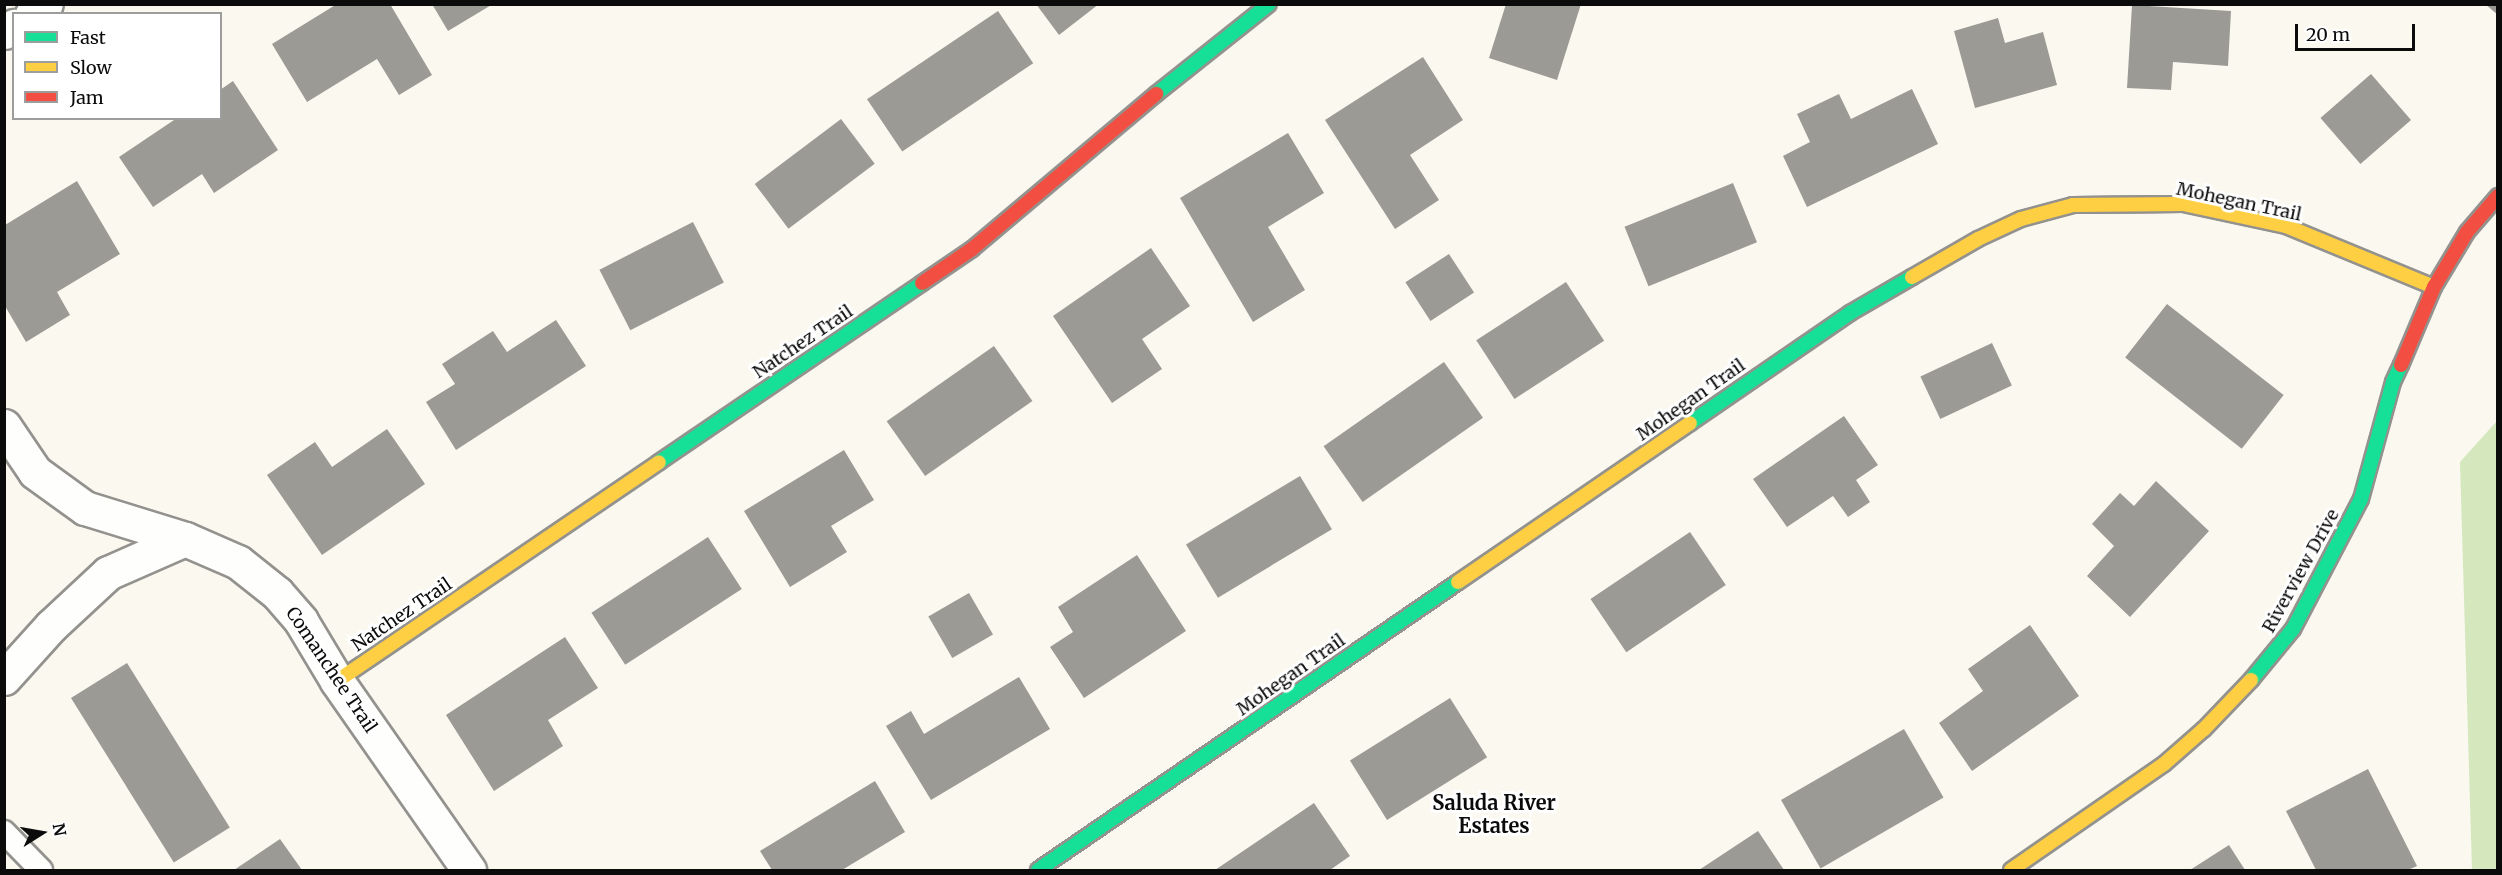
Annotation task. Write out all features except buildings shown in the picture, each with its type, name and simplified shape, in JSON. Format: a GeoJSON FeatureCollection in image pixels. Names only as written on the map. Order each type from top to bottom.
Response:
{"type":"FeatureCollection","features":[{"type":"Feature","properties":{"kind":"street","name":"Natchez Trail"},"geometry":{"type":"LineString","coordinates":[[337,681],[972,249],[1135,110],[1269,4]]}},
{"type":"Feature","properties":{"kind":"street","name":"Riverview Drive"},"geometry":{"type":"LineString","coordinates":[[2011,870],[2164,765],[2204,729],[2268,663],[2293,629],[2361,499],[2393,382],[2434,287],[2468,232],[2498,196]]}},
{"type":"Feature","properties":{"kind":"street","name":"Mohegan Trail"},"geometry":{"type":"LineString","coordinates":[[1038,870],[1850,313],[1978,239],[2021,219],[2073,205],[2183,204],[2286,226],[2434,287]]}},
{"type":"Feature","properties":{"kind":"street","name":"Comanchee Trail"},"geometry":{"type":"LineString","coordinates":[[4,426],[35,472],[85,508],[185,539],[237,562],[277,593],[301,621],[337,681],[469,870]]}},
{"type":"Feature","properties":{"kind":"street"},"geometry":{"type":"LineString","coordinates":[[4,678],[51,626],[108,573],[185,539]]}},
{"type":"Feature","properties":{"kind":"lane"},"geometry":{"type":"LineString","coordinates":[[4,832],[41,870]]}},
{"type":"Feature","properties":{"kind":"green space"},"geometry":{"type":"Polygon","coordinates":[[[2497,421],[2497,870],[2472,870],[2460,462],[2497,421]]]}},
{"type":"Feature","properties":{"kind":"traffic: fast"},"geometry":{"type":"LineString","coordinates":[[1156,94],[1269,4]]}},
{"type":"Feature","properties":{"kind":"traffic: fast"},"geometry":{"type":"LineString","coordinates":[[1690,423],[1850,313],[1912,277]]}},
{"type":"Feature","properties":{"kind":"traffic: fast"},"geometry":{"type":"LineString","coordinates":[[659,462],[922,283]]}},
{"type":"Feature","properties":{"kind":"traffic: fast"},"geometry":{"type":"LineString","coordinates":[[2251,680],[2293,629],[2361,499],[2393,382],[2401,365]]}},
{"type":"Feature","properties":{"kind":"traffic: fast"},"geometry":{"type":"LineString","coordinates":[[1038,870],[1458,582]]}},
{"type":"Feature","properties":{"kind":"traffic: slow"},"geometry":{"type":"LineString","coordinates":[[1912,277],[1978,239],[2021,219],[2073,205],[2183,204],[2286,226],[2434,287]]}},
{"type":"Feature","properties":{"kind":"traffic: slow"},"geometry":{"type":"LineString","coordinates":[[1458,582],[1690,423]]}},
{"type":"Feature","properties":{"kind":"traffic: slow"},"geometry":{"type":"LineString","coordinates":[[337,681],[659,462]]}},
{"type":"Feature","properties":{"kind":"traffic: slow"},"geometry":{"type":"LineString","coordinates":[[2011,870],[2164,764],[2204,729],[2251,680]]}},
{"type":"Feature","properties":{"kind":"traffic: jam"},"geometry":{"type":"LineString","coordinates":[[922,283],[972,249],[1156,94]]}},
{"type":"Feature","properties":{"kind":"traffic: jam"},"geometry":{"type":"LineString","coordinates":[[2401,365],[2434,287],[2467,232],[2498,196]]}},
{"type":"Feature","properties":{"kind":"district","name":"Saluda River Estates"},"geometry":{"type":"Point","coordinates":[1494,814]}}]}
